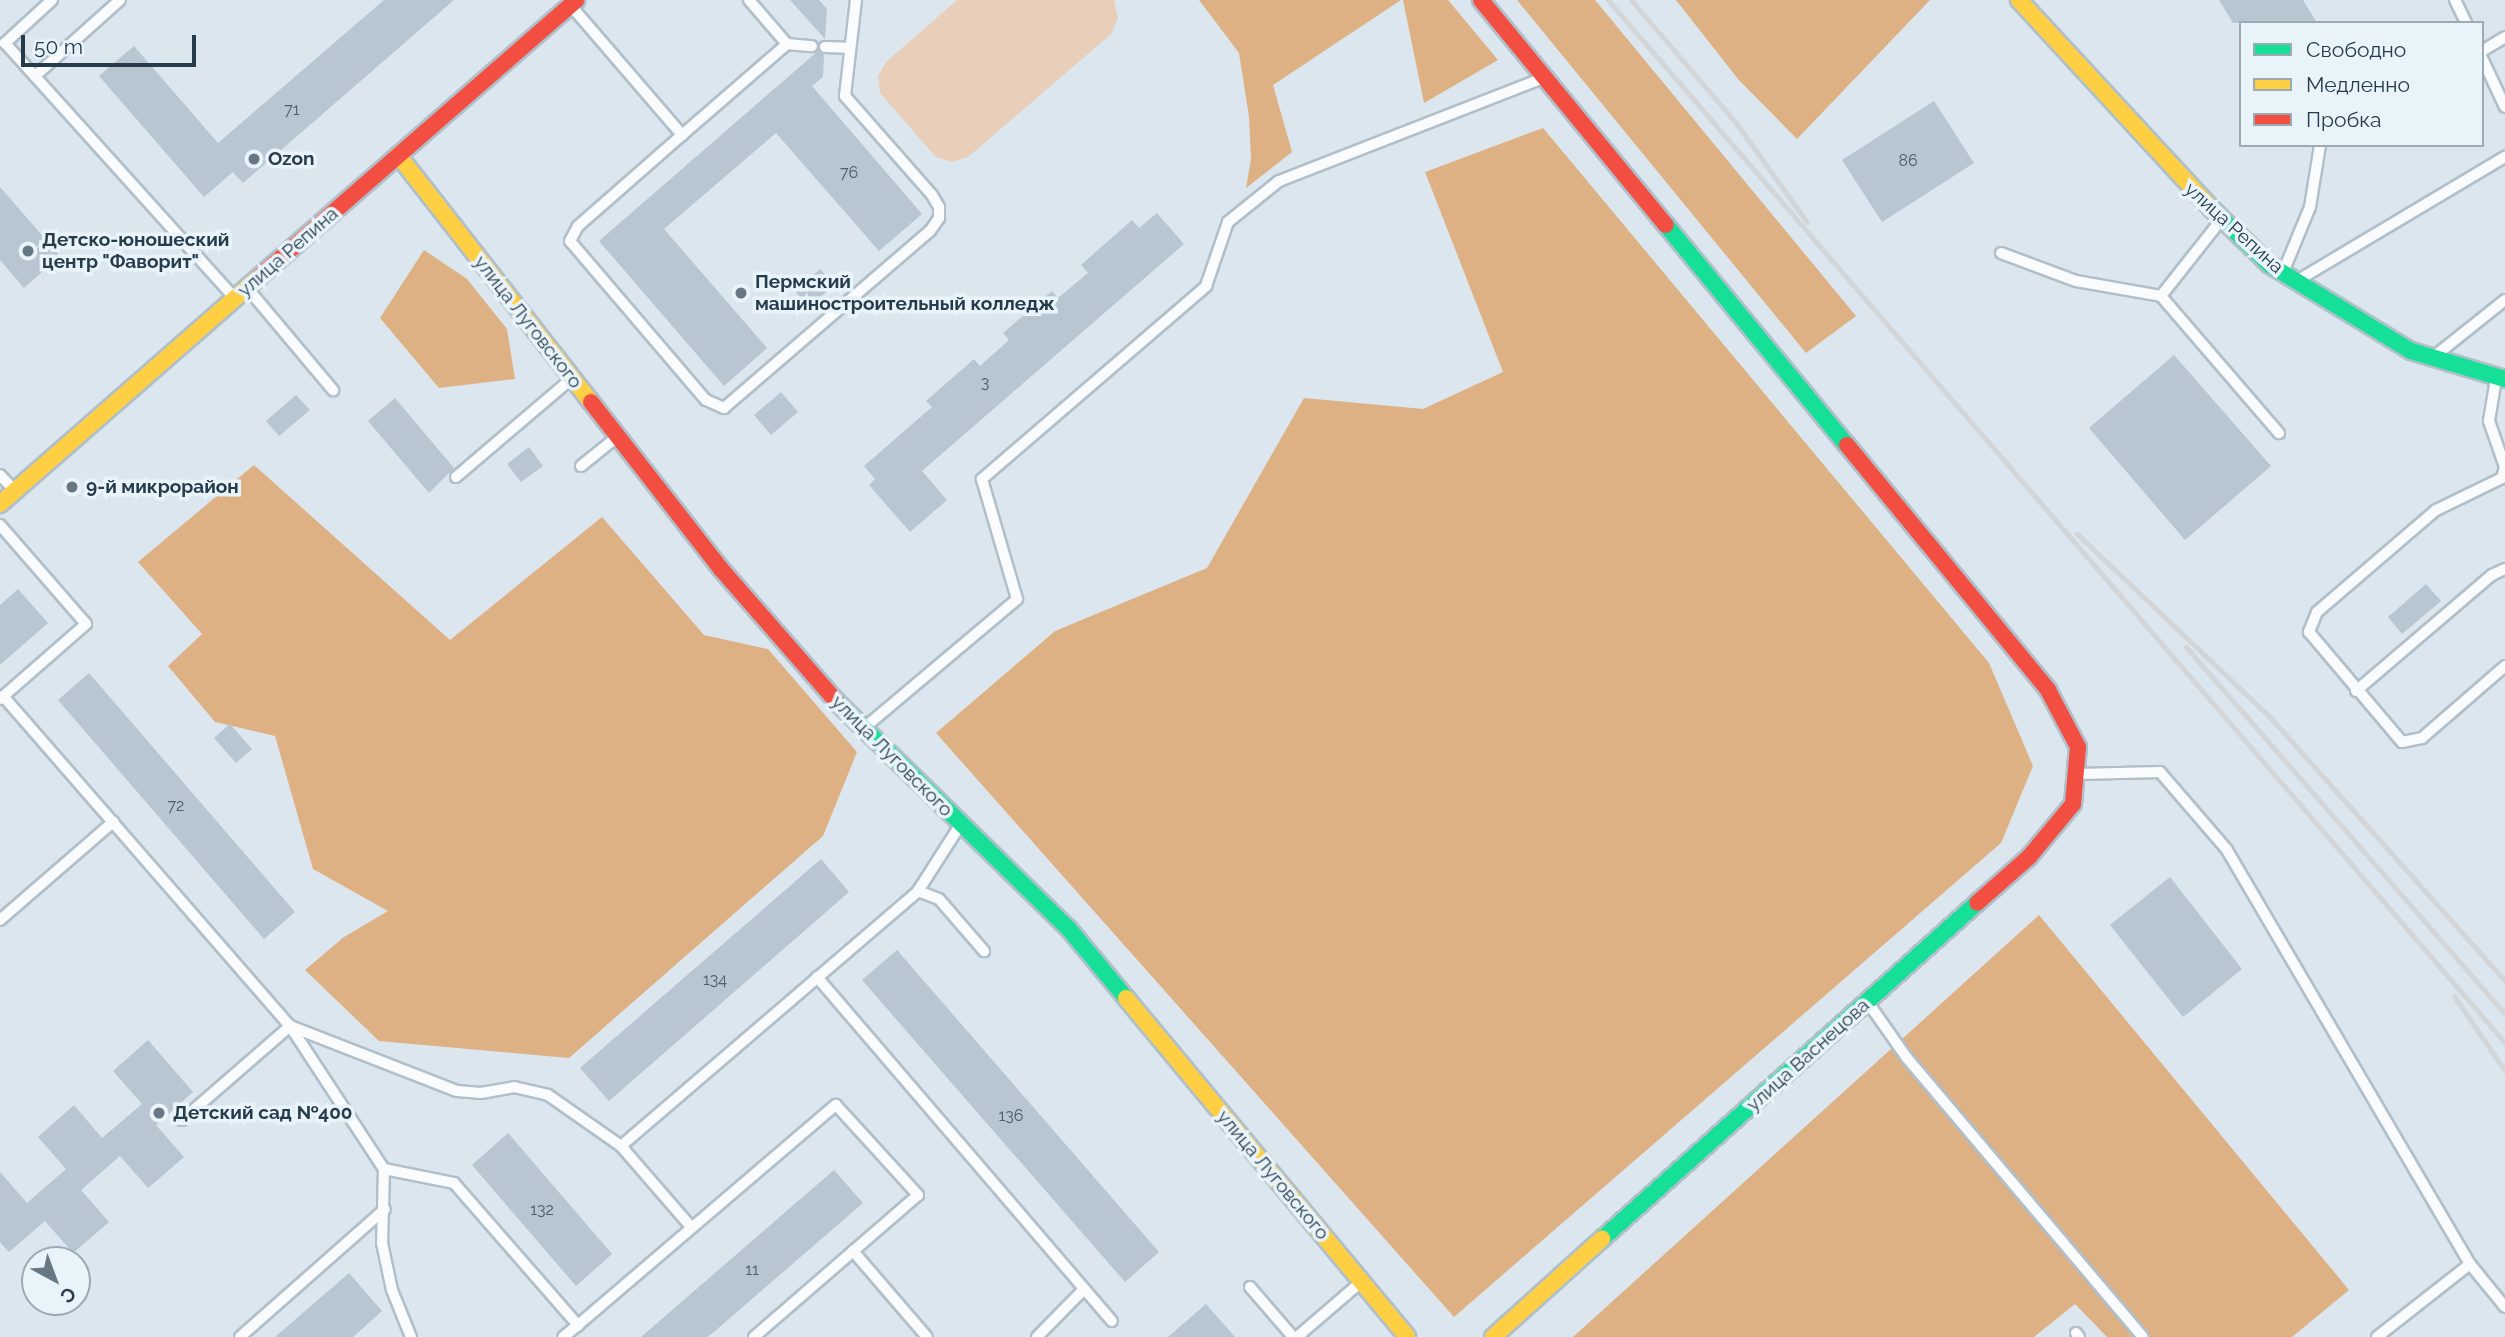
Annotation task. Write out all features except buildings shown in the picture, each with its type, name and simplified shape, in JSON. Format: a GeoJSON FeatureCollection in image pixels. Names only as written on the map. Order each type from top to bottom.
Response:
{"type":"FeatureCollection","features":[{"type":"Feature","properties":{"kind":"street"},"geometry":{"type":"LineString","coordinates":[[1481,0],[1544,78]]}},
{"type":"Feature","properties":{"kind":"street","name":"улица Репина"},"geometry":{"type":"LineString","coordinates":[[2019,0],[2182,181],[2290,277],[2411,351],[2501,377]]}},
{"type":"Feature","properties":{"kind":"street","name":"улица Репина"},"geometry":{"type":"LineString","coordinates":[[0,504],[573,3]]}},
{"type":"Feature","properties":{"kind":"street","name":"улица Васнецова"},"geometry":{"type":"LineString","coordinates":[[1493,1337],[2029,858],[2073,804],[2078,747],[2048,690],[1544,78]]}},
{"type":"Feature","properties":{"kind":"street","name":"улица Луговского"},"geometry":{"type":"LineString","coordinates":[[398,155],[721,569],[862,730],[1069,929],[1407,1337]]}},
{"type":"Feature","properties":{"kind":"lane"},"geometry":{"type":"LineString","coordinates":[[52,0],[3,44],[333,390]]}},
{"type":"Feature","properties":{"kind":"lane"},"geometry":{"type":"LineString","coordinates":[[35,76],[120,0]]}},
{"type":"Feature","properties":{"kind":"lane"},"geometry":{"type":"LineString","coordinates":[[749,0],[787,44],[812,46]]}},
{"type":"Feature","properties":{"kind":"lane"},"geometry":{"type":"LineString","coordinates":[[787,44],[578,226],[570,241],[706,400],[724,408],[930,231],[939,218],[939,207],[932,195],[845,96],[856,0]]}},
{"type":"Feature","properties":{"kind":"lane"},"geometry":{"type":"LineString","coordinates":[[2455,0],[2465,21]]}},
{"type":"Feature","properties":{"kind":"lane"},"geometry":{"type":"LineString","coordinates":[[573,3],[682,135]]}},
{"type":"Feature","properties":{"kind":"lane"},"geometry":{"type":"LineString","coordinates":[[2484,50],[2505,37]]}},
{"type":"Feature","properties":{"kind":"lane"},"geometry":{"type":"LineString","coordinates":[[825,47],[849,48]]}},
{"type":"Feature","properties":{"kind":"lane"},"geometry":{"type":"LineString","coordinates":[[2484,62],[2505,107]]}},
{"type":"Feature","properties":{"kind":"lane"},"geometry":{"type":"LineString","coordinates":[[862,730],[1017,599],[982,479],[1206,286],[1228,222],[1279,181],[1544,78]]}},
{"type":"Feature","properties":{"kind":"lane"},"geometry":{"type":"LineString","coordinates":[[2290,277],[2310,207],[2320,147]]}},
{"type":"Feature","properties":{"kind":"lane"},"geometry":{"type":"LineString","coordinates":[[2290,277],[2505,158]]}},
{"type":"Feature","properties":{"kind":"lane"},"geometry":{"type":"LineString","coordinates":[[2161,296],[2222,219]]}},
{"type":"Feature","properties":{"kind":"lane"},"geometry":{"type":"LineString","coordinates":[[2001,253],[2076,281],[2161,296],[2279,433]]}},
{"type":"Feature","properties":{"kind":"lane"},"geometry":{"type":"LineString","coordinates":[[2432,357],[2505,300]]}},
{"type":"Feature","properties":{"kind":"lane"},"geometry":{"type":"LineString","coordinates":[[2501,377],[2488,421],[2505,467],[2502,478],[2436,510],[2310,623],[2314,642],[2395,737],[2413,743],[2505,666]]}},
{"type":"Feature","properties":{"kind":"lane"},"geometry":{"type":"LineString","coordinates":[[456,477],[572,378]]}},
{"type":"Feature","properties":{"kind":"lane"},"geometry":{"type":"LineString","coordinates":[[581,467],[618,437]]}},
{"type":"Feature","properties":{"kind":"lane"},"geometry":{"type":"LineString","coordinates":[[0,475],[15,492]]}},
{"type":"Feature","properties":{"kind":"lane"},"geometry":{"type":"LineString","coordinates":[[0,525],[86,624],[2,697],[290,1026],[384,1169],[382,1243],[392,1290],[411,1337]]}},
{"type":"Feature","properties":{"kind":"lane"},"geometry":{"type":"LineString","coordinates":[[2356,691],[2491,575],[2505,569]]}},
{"type":"Feature","properties":{"kind":"lane"},"geometry":{"type":"LineString","coordinates":[[2076,774],[2160,772],[2227,850],[2470,1264],[2505,1307]]}},
{"type":"Feature","properties":{"kind":"lane"},"geometry":{"type":"LineString","coordinates":[[0,920],[113,822]]}},
{"type":"Feature","properties":{"kind":"lane"},"geometry":{"type":"LineString","coordinates":[[621,1146],[918,891],[960,825]]}},
{"type":"Feature","properties":{"kind":"lane"},"geometry":{"type":"LineString","coordinates":[[918,891],[939,899],[984,951]]}},
{"type":"Feature","properties":{"kind":"lane"},"geometry":{"type":"LineString","coordinates":[[817,977],[1112,1321]]}},
{"type":"Feature","properties":{"kind":"lane"},"geometry":{"type":"LineString","coordinates":[[1867,1002],[1907,1058],[2143,1337]]}},
{"type":"Feature","properties":{"kind":"lane"},"geometry":{"type":"LineString","coordinates":[[182,1120],[290,1026]]}},
{"type":"Feature","properties":{"kind":"lane"},"geometry":{"type":"LineString","coordinates":[[290,1026],[457,1091],[481,1093],[514,1087],[548,1094],[621,1146],[692,1228]]}},
{"type":"Feature","properties":{"kind":"lane"},"geometry":{"type":"LineString","coordinates":[[564,1337],[836,1105],[918,1195],[754,1337]]}},
{"type":"Feature","properties":{"kind":"lane"},"geometry":{"type":"LineString","coordinates":[[384,1169],[454,1183],[578,1325]]}},
{"type":"Feature","properties":{"kind":"lane"},"geometry":{"type":"LineString","coordinates":[[240,1337],[385,1209]]}},
{"type":"Feature","properties":{"kind":"lane"},"geometry":{"type":"LineString","coordinates":[[853,1251],[927,1337]]}},
{"type":"Feature","properties":{"kind":"lane"},"geometry":{"type":"LineString","coordinates":[[2377,1337],[2470,1264]]}},
{"type":"Feature","properties":{"kind":"lane"},"geometry":{"type":"LineString","coordinates":[[1250,1287],[1295,1337],[1361,1282]]}},
{"type":"Feature","properties":{"kind":"lane"},"geometry":{"type":"LineString","coordinates":[[1037,1337],[1084,1289]]}},
{"type":"Feature","properties":{"kind":"shaded area"},"geometry":{"type":"Polygon","coordinates":[[[957,0],[1114,0],[1118,18],[1111,34],[968,157],[952,162],[936,157],[880,93],[878,76],[886,62],[957,0]]]}},
{"type":"Feature","properties":{"kind":"shaded area"},"geometry":{"type":"Polygon","coordinates":[[[1199,0],[1401,0],[1273,85],[1292,152],[1246,188],[1251,159],[1249,117],[1239,53],[1199,0]]]}},
{"type":"Feature","properties":{"kind":"shaded area"},"geometry":{"type":"Polygon","coordinates":[[[1403,0],[1448,0],[1498,60],[1424,103],[1403,0]]]}},
{"type":"Feature","properties":{"kind":"shaded area"},"geometry":{"type":"Polygon","coordinates":[[[1517,0],[1595,0],[1856,316],[1806,353],[1517,0]]]}},
{"type":"Feature","properties":{"kind":"shaded area"},"geometry":{"type":"Polygon","coordinates":[[[1676,0],[1930,0],[1797,139],[1738,79],[1676,0]]]}},
{"type":"Feature","properties":{"kind":"shaded area"},"geometry":{"type":"Polygon","coordinates":[[[1543,128],[1989,663],[2033,766],[2001,843],[1454,1317],[936,733],[1055,631],[1207,568],[1304,398],[1423,409],[1503,372],[1425,172],[1543,128]]]}},
{"type":"Feature","properties":{"kind":"shaded area"},"geometry":{"type":"Polygon","coordinates":[[[424,250],[467,279],[507,329],[515,379],[439,388],[380,318],[424,250]]]}},
{"type":"Feature","properties":{"kind":"shaded area"},"geometry":{"type":"Polygon","coordinates":[[[254,465],[450,640],[602,517],[704,635],[768,649],[857,752],[823,836],[569,1058],[379,1041],[305,970],[344,937],[388,911],[313,869],[275,736],[215,722],[168,666],[202,634],[138,562],[254,465]]]}},
{"type":"Feature","properties":{"kind":"shaded area"},"geometry":{"type":"Polygon","coordinates":[[[2039,915],[2349,1290],[2292,1337],[2107,1337],[2075,1304],[2034,1337],[1573,1337],[2039,915]]]}},
{"type":"Feature","properties":{"kind":"railway"},"geometry":{"type":"LineString","coordinates":[[1608,0],[2505,1043]]}},
{"type":"Feature","properties":{"kind":"railway"},"geometry":{"type":"LineString","coordinates":[[1631,0],[1736,123],[1807,222]]}},
{"type":"Feature","properties":{"kind":"railway"},"geometry":{"type":"LineString","coordinates":[[2077,534],[2269,716],[2505,981]]}},
{"type":"Feature","properties":{"kind":"railway"},"geometry":{"type":"LineString","coordinates":[[2186,647],[2505,1014]]}},
{"type":"Feature","properties":{"kind":"railway"},"geometry":{"type":"LineString","coordinates":[[2454,996],[2505,1071]]}},
{"type":"Feature","properties":{"kind":"traffic: fast"},"geometry":{"type":"LineString","coordinates":[[2214,211],[2270,265],[2411,351],[2505,379]]}},
{"type":"Feature","properties":{"kind":"traffic: fast"},"geometry":{"type":"LineString","coordinates":[[1666,225],[1847,445]]}},
{"type":"Feature","properties":{"kind":"traffic: fast"},"geometry":{"type":"LineString","coordinates":[[837,702],[1069,929],[1126,998]]}},
{"type":"Feature","properties":{"kind":"traffic: fast"},"geometry":{"type":"LineString","coordinates":[[1602,1239],[1977,903]]}},
{"type":"Feature","properties":{"kind":"traffic: slow"},"geometry":{"type":"LineString","coordinates":[[2019,0],[2214,211]]}},
{"type":"Feature","properties":{"kind":"traffic: slow"},"geometry":{"type":"LineString","coordinates":[[398,155],[591,402]]}},
{"type":"Feature","properties":{"kind":"traffic: slow"},"geometry":{"type":"LineString","coordinates":[[0,504],[259,277]]}},
{"type":"Feature","properties":{"kind":"traffic: slow"},"geometry":{"type":"LineString","coordinates":[[1126,998],[1407,1337]]}},
{"type":"Feature","properties":{"kind":"traffic: slow"},"geometry":{"type":"LineString","coordinates":[[1493,1337],[1602,1239]]}},
{"type":"Feature","properties":{"kind":"traffic: jam"},"geometry":{"type":"LineString","coordinates":[[259,277],[576,0]]}},
{"type":"Feature","properties":{"kind":"traffic: jam"},"geometry":{"type":"LineString","coordinates":[[1481,0],[1666,225]]}},
{"type":"Feature","properties":{"kind":"traffic: jam"},"geometry":{"type":"LineString","coordinates":[[591,402],[721,569],[837,702]]}},
{"type":"Feature","properties":{"kind":"traffic: jam"},"geometry":{"type":"LineString","coordinates":[[1847,445],[2048,690],[2078,747],[2073,804],[2029,857],[1977,903]]}},
{"type":"Feature","properties":{"kind":"place","name":"Ozon"},"geometry":{"type":"Point","coordinates":[254,159]}},
{"type":"Feature","properties":{"kind":"place","name":"Детско-юношеский центр \"Фаворит\""},"geometry":{"type":"Point","coordinates":[28,251]}},
{"type":"Feature","properties":{"kind":"place","name":"Пермский машиностроительный колледж"},"geometry":{"type":"Point","coordinates":[741,293]}},
{"type":"Feature","properties":{"kind":"place","name":"9-й микрорайон"},"geometry":{"type":"Point","coordinates":[72,487]}},
{"type":"Feature","properties":{"kind":"place","name":"Детский сад №400"},"geometry":{"type":"Point","coordinates":[159,1113]}}]}
